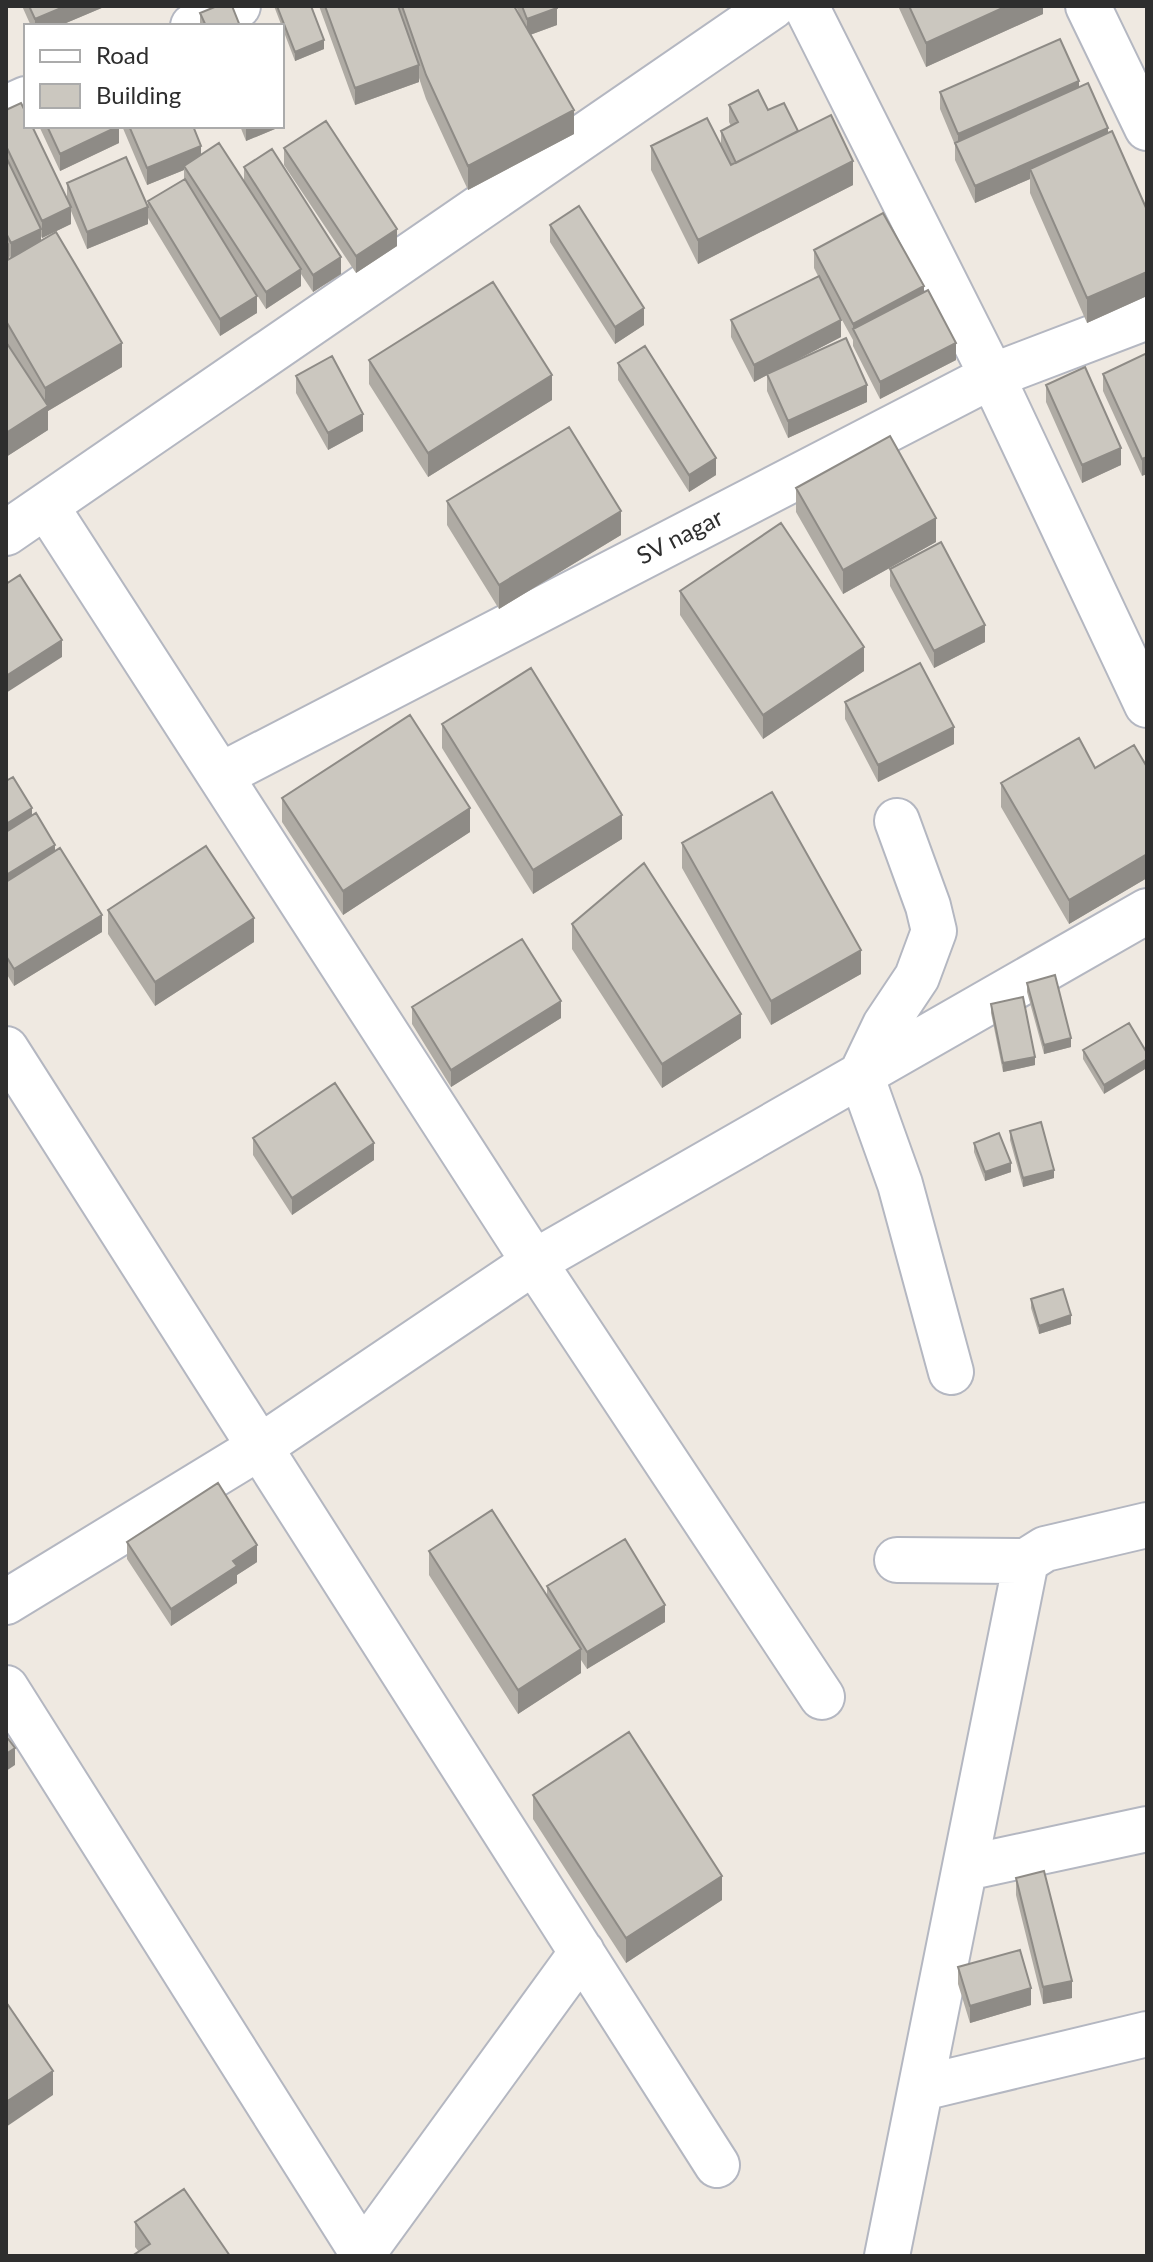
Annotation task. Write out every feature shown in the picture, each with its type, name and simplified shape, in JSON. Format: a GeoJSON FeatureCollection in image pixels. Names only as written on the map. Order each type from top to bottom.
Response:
{"type":"FeatureCollection","features":[{"type":"Feature","properties":{"kind":"street"},"geometry":{"type":"LineString","coordinates":[[198,24],[238,6]]}},
{"type":"Feature","properties":{"kind":"street"},"geometry":{"type":"LineString","coordinates":[[6,533],[773,6]]}},
{"type":"Feature","properties":{"kind":"street"},"geometry":{"type":"LineString","coordinates":[[806,6],[992,376],[1147,705]]}},
{"type":"Feature","properties":{"kind":"street"},"geometry":{"type":"LineString","coordinates":[[1088,6],[1147,128]]}},
{"type":"Feature","properties":{"kind":"street","name":"SV nagar"},"geometry":{"type":"LineString","coordinates":[[221,775],[992,376],[1147,317]]}},
{"type":"Feature","properties":{"kind":"street"},"geometry":{"type":"LineString","coordinates":[[46,506],[534,1262],[822,1697]]}},
{"type":"Feature","properties":{"kind":"street"},"geometry":{"type":"LineString","coordinates":[[897,821],[934,931],[917,977],[885,1025],[861,1075],[900,1184],[951,1372]]}},
{"type":"Feature","properties":{"kind":"street"},"geometry":{"type":"LineString","coordinates":[[6,1602],[260,1447],[534,1262],[1147,911]]}},
{"type":"Feature","properties":{"kind":"street"},"geometry":{"type":"LineString","coordinates":[[6,1049],[717,2165]]}},
{"type":"Feature","properties":{"kind":"street"},"geometry":{"type":"LineString","coordinates":[[897,1560],[1026,1561],[1045,1549],[1147,1525]]}},
{"type":"Feature","properties":{"kind":"street"},"geometry":{"type":"LineString","coordinates":[[887,2256],[1026,1561]]}},
{"type":"Feature","properties":{"kind":"street"},"geometry":{"type":"LineString","coordinates":[[6,1688],[362,2255],[582,1952]]}},
{"type":"Feature","properties":{"kind":"street"},"geometry":{"type":"LineString","coordinates":[[966,1868],[1147,1829]]}},
{"type":"Feature","properties":{"kind":"street"},"geometry":{"type":"LineString","coordinates":[[922,2088],[1147,2034]]}},
{"type":"Feature","properties":{"kind":"building"},"geometry":{"type":"Polygon","coordinates":[[[29,6],[66,6],[35,19],[29,6]]]}},
{"type":"Feature","properties":{"kind":"building"},"geometry":{"type":"Polygon","coordinates":[[[217,6],[232,6],[239,24],[205,24],[200,13],[217,6]]]}},
{"type":"Feature","properties":{"kind":"building"},"geometry":{"type":"Polygon","coordinates":[[[277,6],[311,6],[324,40],[295,52],[277,6]]]}},
{"type":"Feature","properties":{"kind":"building"},"geometry":{"type":"Polygon","coordinates":[[[325,6],[398,6],[419,65],[355,88],[325,6]]]}},
{"type":"Feature","properties":{"kind":"building"},"geometry":{"type":"Polygon","coordinates":[[[402,6],[514,6],[574,110],[468,166],[426,75],[402,6]]]}},
{"type":"Feature","properties":{"kind":"building"},"geometry":{"type":"Polygon","coordinates":[[[522,6],[557,6],[557,8],[527,19],[522,6]]]}},
{"type":"Feature","properties":{"kind":"building"},"geometry":{"type":"Polygon","coordinates":[[[909,6],[1007,6],[926,43],[909,6]]]}},
{"type":"Feature","properties":{"kind":"building"},"geometry":{"type":"Polygon","coordinates":[[[1060,39],[1079,81],[958,134],[940,92],[1060,39]]]}},
{"type":"Feature","properties":{"kind":"building"},"geometry":{"type":"Polygon","coordinates":[[[1088,83],[1108,128],[975,186],[955,143],[1088,83]]]}},
{"type":"Feature","properties":{"kind":"building"},"geometry":{"type":"Polygon","coordinates":[[[758,90],[768,110],[784,103],[798,131],[736,163],[721,131],[738,122],[729,105],[758,90]]]}},
{"type":"Feature","properties":{"kind":"building"},"geometry":{"type":"Polygon","coordinates":[[[21,103],[24,128],[33,128],[71,207],[42,221],[6,146],[6,110],[21,103]]]}},
{"type":"Feature","properties":{"kind":"building"},"geometry":{"type":"Polygon","coordinates":[[[831,115],[853,161],[698,240],[651,146],[707,118],[731,165],[831,115]]]}},
{"type":"Feature","properties":{"kind":"building"},"geometry":{"type":"Polygon","coordinates":[[[326,121],[397,229],[356,256],[284,148],[326,121]]]}},
{"type":"Feature","properties":{"kind":"building"},"geometry":{"type":"Polygon","coordinates":[[[48,128],[115,128],[60,154],[48,128]]]}},
{"type":"Feature","properties":{"kind":"building"},"geometry":{"type":"Polygon","coordinates":[[[130,128],[194,128],[201,146],[147,168],[130,128]]]}},
{"type":"Feature","properties":{"kind":"building"},"geometry":{"type":"Polygon","coordinates":[[[1112,131],[1147,210],[1147,272],[1087,298],[1030,169],[1112,131]]]}},
{"type":"Feature","properties":{"kind":"building"},"geometry":{"type":"Polygon","coordinates":[[[219,143],[301,269],[266,292],[184,166],[219,143]]]}},
{"type":"Feature","properties":{"kind":"building"},"geometry":{"type":"Polygon","coordinates":[[[272,149],[341,257],[313,275],[244,167],[272,149]]]}},
{"type":"Feature","properties":{"kind":"building"},"geometry":{"type":"Polygon","coordinates":[[[6,157],[41,229],[11,243],[6,233],[6,157]]]}},
{"type":"Feature","properties":{"kind":"building"},"geometry":{"type":"Polygon","coordinates":[[[126,157],[148,207],[87,232],[67,183],[126,157]]]}},
{"type":"Feature","properties":{"kind":"building"},"geometry":{"type":"Polygon","coordinates":[[[185,179],[257,296],[220,319],[148,201],[185,179]]]}},
{"type":"Feature","properties":{"kind":"building"},"geometry":{"type":"Polygon","coordinates":[[[579,206],[644,308],[615,327],[550,225],[579,206]]]}},
{"type":"Feature","properties":{"kind":"building"},"geometry":{"type":"Polygon","coordinates":[[[883,213],[924,286],[853,324],[814,250],[883,213]]]}},
{"type":"Feature","properties":{"kind":"building"},"geometry":{"type":"Polygon","coordinates":[[[56,232],[122,343],[45,388],[6,321],[6,261],[56,232]]]}},
{"type":"Feature","properties":{"kind":"building"},"geometry":{"type":"Polygon","coordinates":[[[819,276],[841,320],[754,365],[731,320],[819,276]]]}},
{"type":"Feature","properties":{"kind":"building"},"geometry":{"type":"Polygon","coordinates":[[[493,282],[552,375],[428,453],[369,360],[493,282]]]}},
{"type":"Feature","properties":{"kind":"building"},"geometry":{"type":"Polygon","coordinates":[[[928,290],[956,343],[880,382],[853,329],[928,290]]]}},
{"type":"Feature","properties":{"kind":"building"},"geometry":{"type":"Polygon","coordinates":[[[846,338],[867,385],[788,421],[767,374],[846,338]]]}},
{"type":"Feature","properties":{"kind":"building"},"geometry":{"type":"Polygon","coordinates":[[[6,342],[48,406],[6,433],[6,342]]]}},
{"type":"Feature","properties":{"kind":"building"},"geometry":{"type":"Polygon","coordinates":[[[645,346],[716,458],[689,475],[618,363],[645,346]]]}},
{"type":"Feature","properties":{"kind":"building"},"geometry":{"type":"Polygon","coordinates":[[[1147,353],[1147,457],[1142,459],[1103,374],[1147,353]]]}},
{"type":"Feature","properties":{"kind":"building"},"geometry":{"type":"Polygon","coordinates":[[[332,356],[363,414],[328,433],[296,376],[332,356]]]}},
{"type":"Feature","properties":{"kind":"building"},"geometry":{"type":"Polygon","coordinates":[[[1085,367],[1121,448],[1082,465],[1046,385],[1085,367]]]}},
{"type":"Feature","properties":{"kind":"building"},"geometry":{"type":"Polygon","coordinates":[[[569,427],[621,511],[499,585],[447,501],[569,427]]]}},
{"type":"Feature","properties":{"kind":"building"},"geometry":{"type":"Polygon","coordinates":[[[890,436],[936,518],[843,570],[796,488],[890,436]]]}},
{"type":"Feature","properties":{"kind":"building"},"geometry":{"type":"Polygon","coordinates":[[[781,523],[864,647],[763,715],[680,591],[781,523]]]}},
{"type":"Feature","properties":{"kind":"building"},"geometry":{"type":"Polygon","coordinates":[[[941,542],[985,625],[934,651],[890,569],[941,542]]]}},
{"type":"Feature","properties":{"kind":"building"},"geometry":{"type":"Polygon","coordinates":[[[20,575],[62,640],[6,676],[6,584],[20,575]]]}},
{"type":"Feature","properties":{"kind":"building"},"geometry":{"type":"Polygon","coordinates":[[[920,663],[954,727],[878,765],[845,702],[920,663]]]}},
{"type":"Feature","properties":{"kind":"building"},"geometry":{"type":"Polygon","coordinates":[[[531,668],[622,815],[533,870],[442,724],[531,668]]]}},
{"type":"Feature","properties":{"kind":"building"},"geometry":{"type":"Polygon","coordinates":[[[410,715],[470,808],[343,891],[282,798],[410,715]]]}},
{"type":"Feature","properties":{"kind":"building"},"geometry":{"type":"Polygon","coordinates":[[[1079,738],[1095,768],[1134,745],[1147,767],[1147,854],[1069,900],[1001,783],[1079,738]]]}},
{"type":"Feature","properties":{"kind":"building"},"geometry":{"type":"Polygon","coordinates":[[[13,777],[32,808],[6,824],[6,781],[13,777]]]}},
{"type":"Feature","properties":{"kind":"building"},"geometry":{"type":"Polygon","coordinates":[[[772,792],[861,950],[771,1001],[682,843],[772,792]]]}},
{"type":"Feature","properties":{"kind":"building"},"geometry":{"type":"Polygon","coordinates":[[[36,813],[55,845],[6,875],[6,832],[36,813]]]}},
{"type":"Feature","properties":{"kind":"building"},"geometry":{"type":"Polygon","coordinates":[[[206,846],[254,918],[155,982],[108,910],[206,846]]]}},
{"type":"Feature","properties":{"kind":"building"},"geometry":{"type":"Polygon","coordinates":[[[60,848],[102,915],[14,969],[6,956],[6,882],[60,848]]]}},
{"type":"Feature","properties":{"kind":"building"},"geometry":{"type":"Polygon","coordinates":[[[644,863],[741,1014],[662,1064],[572,924],[644,863]]]}},
{"type":"Feature","properties":{"kind":"building"},"geometry":{"type":"Polygon","coordinates":[[[522,939],[561,1001],[451,1070],[412,1007],[522,939]]]}},
{"type":"Feature","properties":{"kind":"building"},"geometry":{"type":"Polygon","coordinates":[[[1055,975],[1071,1038],[1044,1045],[1027,983],[1055,975]]]}},
{"type":"Feature","properties":{"kind":"building"},"geometry":{"type":"Polygon","coordinates":[[[1023,997],[1035,1057],[1003,1063],[991,1004],[1023,997]]]}},
{"type":"Feature","properties":{"kind":"building"},"geometry":{"type":"Polygon","coordinates":[[[1129,1023],[1147,1053],[1147,1059],[1104,1085],[1083,1050],[1129,1023]]]}},
{"type":"Feature","properties":{"kind":"building"},"geometry":{"type":"Polygon","coordinates":[[[335,1083],[374,1143],[292,1198],[253,1138],[335,1083]]]}},
{"type":"Feature","properties":{"kind":"building"},"geometry":{"type":"Polygon","coordinates":[[[1041,1122],[1054,1170],[1023,1178],[1010,1131],[1041,1122]]]}},
{"type":"Feature","properties":{"kind":"building"},"geometry":{"type":"Polygon","coordinates":[[[999,1133],[1011,1163],[985,1172],[974,1143],[999,1133]]]}},
{"type":"Feature","properties":{"kind":"building"},"geometry":{"type":"Polygon","coordinates":[[[1063,1289],[1071,1315],[1039,1326],[1031,1299],[1063,1289]]]}},
{"type":"Feature","properties":{"kind":"building"},"geometry":{"type":"Polygon","coordinates":[[[218,1483],[257,1545],[233,1561],[237,1566],[171,1609],[127,1542],[218,1483]]]}},
{"type":"Feature","properties":{"kind":"building"},"geometry":{"type":"Polygon","coordinates":[[[492,1510],[581,1649],[518,1690],[429,1551],[492,1510]]]}},
{"type":"Feature","properties":{"kind":"building"},"geometry":{"type":"Polygon","coordinates":[[[625,1539],[665,1605],[587,1652],[547,1586],[625,1539]]]}},
{"type":"Feature","properties":{"kind":"building"},"geometry":{"type":"Polygon","coordinates":[[[629,1732],[722,1876],[626,1938],[533,1795],[629,1732]]]}},
{"type":"Feature","properties":{"kind":"building"},"geometry":{"type":"Polygon","coordinates":[[[6,1736],[15,1748],[6,1754],[6,1736]]]}},
{"type":"Feature","properties":{"kind":"building"},"geometry":{"type":"Polygon","coordinates":[[[1044,1871],[1072,1981],[1043,1987],[1016,1878],[1044,1871]]]}},
{"type":"Feature","properties":{"kind":"building"},"geometry":{"type":"Polygon","coordinates":[[[1020,1950],[1031,1988],[970,2006],[958,1967],[1020,1950]]]}},
{"type":"Feature","properties":{"kind":"building"},"geometry":{"type":"Polygon","coordinates":[[[6,2002],[53,2071],[6,2102],[6,2002]]]}},
{"type":"Feature","properties":{"kind":"building"},"geometry":{"type":"Polygon","coordinates":[[[184,2189],[230,2256],[132,2256],[150,2244],[135,2222],[184,2189]]]}}]}
